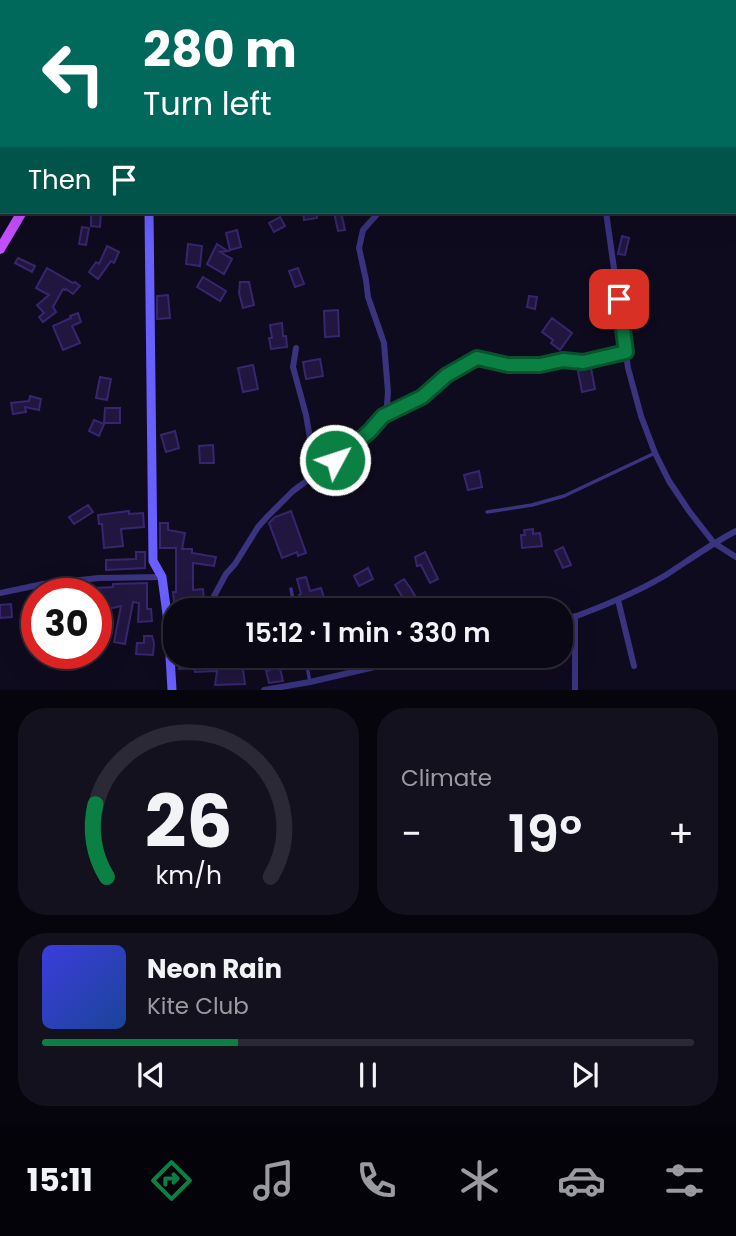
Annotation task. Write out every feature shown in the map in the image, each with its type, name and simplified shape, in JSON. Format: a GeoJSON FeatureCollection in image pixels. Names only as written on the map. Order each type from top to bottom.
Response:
{"type":"FeatureCollection","features":[{"type":"Feature","properties":{"kind":"main road"},"geometry":{"type":"LineString","coordinates":[[0,248],[21,214]]}},
{"type":"Feature","properties":{"kind":"street"},"geometry":{"type":"LineString","coordinates":[[149,214],[153,561],[162,577],[167,598]]}},
{"type":"Feature","properties":{"kind":"street"},"geometry":{"type":"LineString","coordinates":[[377,214],[363,230],[359,248],[368,297],[384,343],[388,392],[383,416]]}},
{"type":"Feature","properties":{"kind":"street"},"geometry":{"type":"LineString","coordinates":[[606,214],[628,368],[641,416],[655,453],[682,501],[714,543],[736,557]]}},
{"type":"Feature","properties":{"kind":"street"},"geometry":{"type":"LineString","coordinates":[[296,348],[293,368],[313,456],[314,470],[310,480]]}},
{"type":"Feature","properties":{"kind":"street"},"geometry":{"type":"LineString","coordinates":[[213,598],[258,527],[281,503],[347,451],[383,416],[422,397],[447,375],[477,358],[508,365],[540,365],[563,360],[583,362],[626,352]]}},
{"type":"Feature","properties":{"kind":"street"},"geometry":{"type":"LineString","coordinates":[[575,690],[575,616],[618,600],[736,531]]}},
{"type":"Feature","properties":{"kind":"street"},"geometry":{"type":"LineString","coordinates":[[0,593],[43,584],[99,578],[162,577]]}},
{"type":"Feature","properties":{"kind":"street"},"geometry":{"type":"LineString","coordinates":[[618,600],[634,666]]}},
{"type":"Feature","properties":{"kind":"street"},"geometry":{"type":"LineString","coordinates":[[172,668],[172,690]]}},
{"type":"Feature","properties":{"kind":"street"},"geometry":{"type":"LineString","coordinates":[[264,690],[370,668]]}},
{"type":"Feature","properties":{"kind":"lane"},"geometry":{"type":"LineString","coordinates":[[487,512],[532,505],[564,496],[655,453]]}},
{"type":"Feature","properties":{"kind":"lane"},"geometry":{"type":"LineString","coordinates":[[290,589],[292,598]]}},
{"type":"Feature","properties":{"kind":"lane"},"geometry":{"type":"LineString","coordinates":[[307,668],[310,682]]}},
{"type":"Feature","properties":{"kind":"building"},"geometry":{"type":"Polygon","coordinates":[[[91,214],[101,214],[100,227],[91,226],[91,214]]]}},
{"type":"Feature","properties":{"kind":"building"},"geometry":{"type":"Polygon","coordinates":[[[303,214],[317,214],[317,218],[304,220],[303,214]]]}},
{"type":"Feature","properties":{"kind":"building"},"geometry":{"type":"Polygon","coordinates":[[[334,214],[341,214],[345,230],[338,231],[334,214]]]}},
{"type":"Feature","properties":{"kind":"building"},"geometry":{"type":"Polygon","coordinates":[[[280,217],[285,226],[274,232],[269,223],[280,217]]]}},
{"type":"Feature","properties":{"kind":"building"},"geometry":{"type":"Polygon","coordinates":[[[82,227],[89,228],[86,245],[79,244],[82,227]]]}},
{"type":"Feature","properties":{"kind":"building"},"geometry":{"type":"Polygon","coordinates":[[[237,230],[241,247],[230,250],[226,233],[237,230]]]}},
{"type":"Feature","properties":{"kind":"building"},"geometry":{"type":"Polygon","coordinates":[[[622,236],[629,238],[625,255],[618,254],[622,236]]]}},
{"type":"Feature","properties":{"kind":"building"},"geometry":{"type":"Polygon","coordinates":[[[188,244],[202,246],[200,266],[186,264],[188,244]]]}},
{"type":"Feature","properties":{"kind":"building"},"geometry":{"type":"Polygon","coordinates":[[[217,244],[228,251],[220,252],[232,259],[224,274],[207,264],[217,244]]]}},
{"type":"Feature","properties":{"kind":"building"},"geometry":{"type":"Polygon","coordinates":[[[107,246],[119,252],[114,263],[111,261],[98,279],[89,272],[96,262],[99,264],[107,246]]]}},
{"type":"Feature","properties":{"kind":"building"},"geometry":{"type":"Polygon","coordinates":[[[18,258],[35,266],[32,272],[15,263],[18,258]]]}},
{"type":"Feature","properties":{"kind":"building"},"geometry":{"type":"Polygon","coordinates":[[[47,268],[80,286],[73,294],[63,289],[53,307],[56,312],[43,322],[39,317],[44,313],[37,305],[49,295],[36,288],[47,268]]]}},
{"type":"Feature","properties":{"kind":"building"},"geometry":{"type":"Polygon","coordinates":[[[298,268],[304,284],[295,287],[289,271],[298,268]]]}},
{"type":"Feature","properties":{"kind":"building"},"geometry":{"type":"Polygon","coordinates":[[[203,277],[226,291],[220,301],[197,287],[203,277]]]}},
{"type":"Feature","properties":{"kind":"building"},"geometry":{"type":"Polygon","coordinates":[[[240,282],[249,282],[254,305],[243,308],[239,293],[240,282]]]}},
{"type":"Feature","properties":{"kind":"building"},"geometry":{"type":"Polygon","coordinates":[[[168,295],[170,318],[157,319],[157,296],[168,295]]]}},
{"type":"Feature","properties":{"kind":"building"},"geometry":{"type":"Polygon","coordinates":[[[529,296],[537,297],[535,309],[527,307],[529,296]]]}},
{"type":"Feature","properties":{"kind":"building"},"geometry":{"type":"Polygon","coordinates":[[[603,308],[607,321],[595,325],[590,313],[603,308]]]}},
{"type":"Feature","properties":{"kind":"building"},"geometry":{"type":"Polygon","coordinates":[[[338,310],[339,336],[325,337],[324,311],[338,310]]]}},
{"type":"Feature","properties":{"kind":"building"},"geometry":{"type":"Polygon","coordinates":[[[78,313],[81,322],[72,326],[80,343],[63,350],[53,326],[78,313]]]}},
{"type":"Feature","properties":{"kind":"building"},"geometry":{"type":"Polygon","coordinates":[[[552,318],[572,333],[560,350],[551,343],[553,340],[542,332],[552,318]]]}},
{"type":"Feature","properties":{"kind":"building"},"geometry":{"type":"Polygon","coordinates":[[[282,323],[287,347],[271,349],[270,325],[282,323]]]}},
{"type":"Feature","properties":{"kind":"building"},"geometry":{"type":"Polygon","coordinates":[[[320,359],[323,376],[306,379],[303,362],[320,359]]]}},
{"type":"Feature","properties":{"kind":"building"},"geometry":{"type":"Polygon","coordinates":[[[253,365],[258,389],[243,392],[238,368],[253,365]]]}},
{"type":"Feature","properties":{"kind":"building"},"geometry":{"type":"Polygon","coordinates":[[[591,368],[595,389],[582,392],[578,371],[591,368]]]}},
{"type":"Feature","properties":{"kind":"building"},"geometry":{"type":"Polygon","coordinates":[[[100,377],[111,379],[107,400],[96,398],[100,377]]]}},
{"type":"Feature","properties":{"kind":"building"},"geometry":{"type":"Polygon","coordinates":[[[30,396],[41,399],[39,410],[25,407],[26,412],[13,414],[11,403],[29,401],[30,396]]]}},
{"type":"Feature","properties":{"kind":"building"},"geometry":{"type":"Polygon","coordinates":[[[105,408],[120,408],[120,423],[104,423],[105,408]]]}},
{"type":"Feature","properties":{"kind":"building"},"geometry":{"type":"Polygon","coordinates":[[[94,420],[104,424],[99,436],[89,431],[94,420]]]}},
{"type":"Feature","properties":{"kind":"building"},"geometry":{"type":"Polygon","coordinates":[[[175,431],[179,448],[166,452],[161,435],[175,431]]]}},
{"type":"Feature","properties":{"kind":"building"},"geometry":{"type":"Polygon","coordinates":[[[213,445],[214,463],[200,463],[199,446],[213,445]]]}},
{"type":"Feature","properties":{"kind":"building"},"geometry":{"type":"Polygon","coordinates":[[[479,471],[482,487],[468,490],[464,475],[479,471]]]}},
{"type":"Feature","properties":{"kind":"building"},"geometry":{"type":"Polygon","coordinates":[[[88,505],[93,512],[74,524],[69,517],[88,505]]]}},
{"type":"Feature","properties":{"kind":"building"},"geometry":{"type":"Polygon","coordinates":[[[129,511],[129,514],[143,513],[144,527],[121,529],[123,546],[104,548],[102,524],[99,524],[98,515],[129,511]]]}},
{"type":"Feature","properties":{"kind":"building"},"geometry":{"type":"Polygon","coordinates":[[[291,511],[306,553],[298,556],[297,552],[282,558],[269,523],[275,517],[291,511]]]}},
{"type":"Feature","properties":{"kind":"building"},"geometry":{"type":"Polygon","coordinates":[[[160,523],[168,523],[168,530],[185,533],[182,549],[192,549],[192,553],[216,557],[214,566],[193,563],[193,590],[203,589],[204,598],[174,598],[176,548],[160,548],[160,523]]]}},
{"type":"Feature","properties":{"kind":"building"},"geometry":{"type":"Polygon","coordinates":[[[533,529],[533,534],[540,533],[542,546],[522,548],[521,535],[525,535],[524,530],[533,529]]]}},
{"type":"Feature","properties":{"kind":"building"},"geometry":{"type":"Polygon","coordinates":[[[563,547],[571,565],[563,568],[555,551],[563,547]]]}},
{"type":"Feature","properties":{"kind":"building"},"geometry":{"type":"Polygon","coordinates":[[[136,552],[145,552],[145,568],[106,570],[106,560],[136,559],[136,552]]]}},
{"type":"Feature","properties":{"kind":"building"},"geometry":{"type":"Polygon","coordinates":[[[425,552],[438,579],[430,583],[421,565],[417,566],[415,557],[425,552]]]}},
{"type":"Feature","properties":{"kind":"building"},"geometry":{"type":"Polygon","coordinates":[[[368,568],[373,579],[359,586],[354,576],[368,568]]]}},
{"type":"Feature","properties":{"kind":"building"},"geometry":{"type":"Polygon","coordinates":[[[306,577],[310,591],[321,588],[324,598],[300,598],[297,579],[306,577]]]}},
{"type":"Feature","properties":{"kind":"building"},"geometry":{"type":"Polygon","coordinates":[[[404,579],[416,598],[403,598],[395,585],[404,579]]]}},
{"type":"Feature","properties":{"kind":"building"},"geometry":{"type":"Polygon","coordinates":[[[147,583],[147,609],[151,609],[152,621],[138,622],[139,603],[133,602],[125,644],[114,642],[121,606],[112,608],[113,584],[147,583]]]}},
{"type":"Feature","properties":{"kind":"building"},"geometry":{"type":"Polygon","coordinates":[[[11,604],[12,617],[0,618],[0,605],[11,604]]]}},
{"type":"Feature","properties":{"kind":"building"},"geometry":{"type":"Polygon","coordinates":[[[144,636],[152,636],[153,655],[136,654],[137,643],[144,643],[144,636]]]}},
{"type":"Feature","properties":{"kind":"building"},"geometry":{"type":"Polygon","coordinates":[[[194,668],[255,668],[243,669],[245,684],[215,685],[217,671],[195,672],[194,668]]]}},
{"type":"Feature","properties":{"kind":"building"},"geometry":{"type":"Polygon","coordinates":[[[280,668],[283,681],[269,683],[266,671],[280,668]]]}},
{"type":"Feature","properties":{"kind":"route"},"geometry":{"type":"LineString","coordinates":[[335,460],[369,432],[383,416],[422,397],[447,375],[477,358],[508,365],[540,365],[563,360],[583,362],[626,352],[619,299]]}}]}
